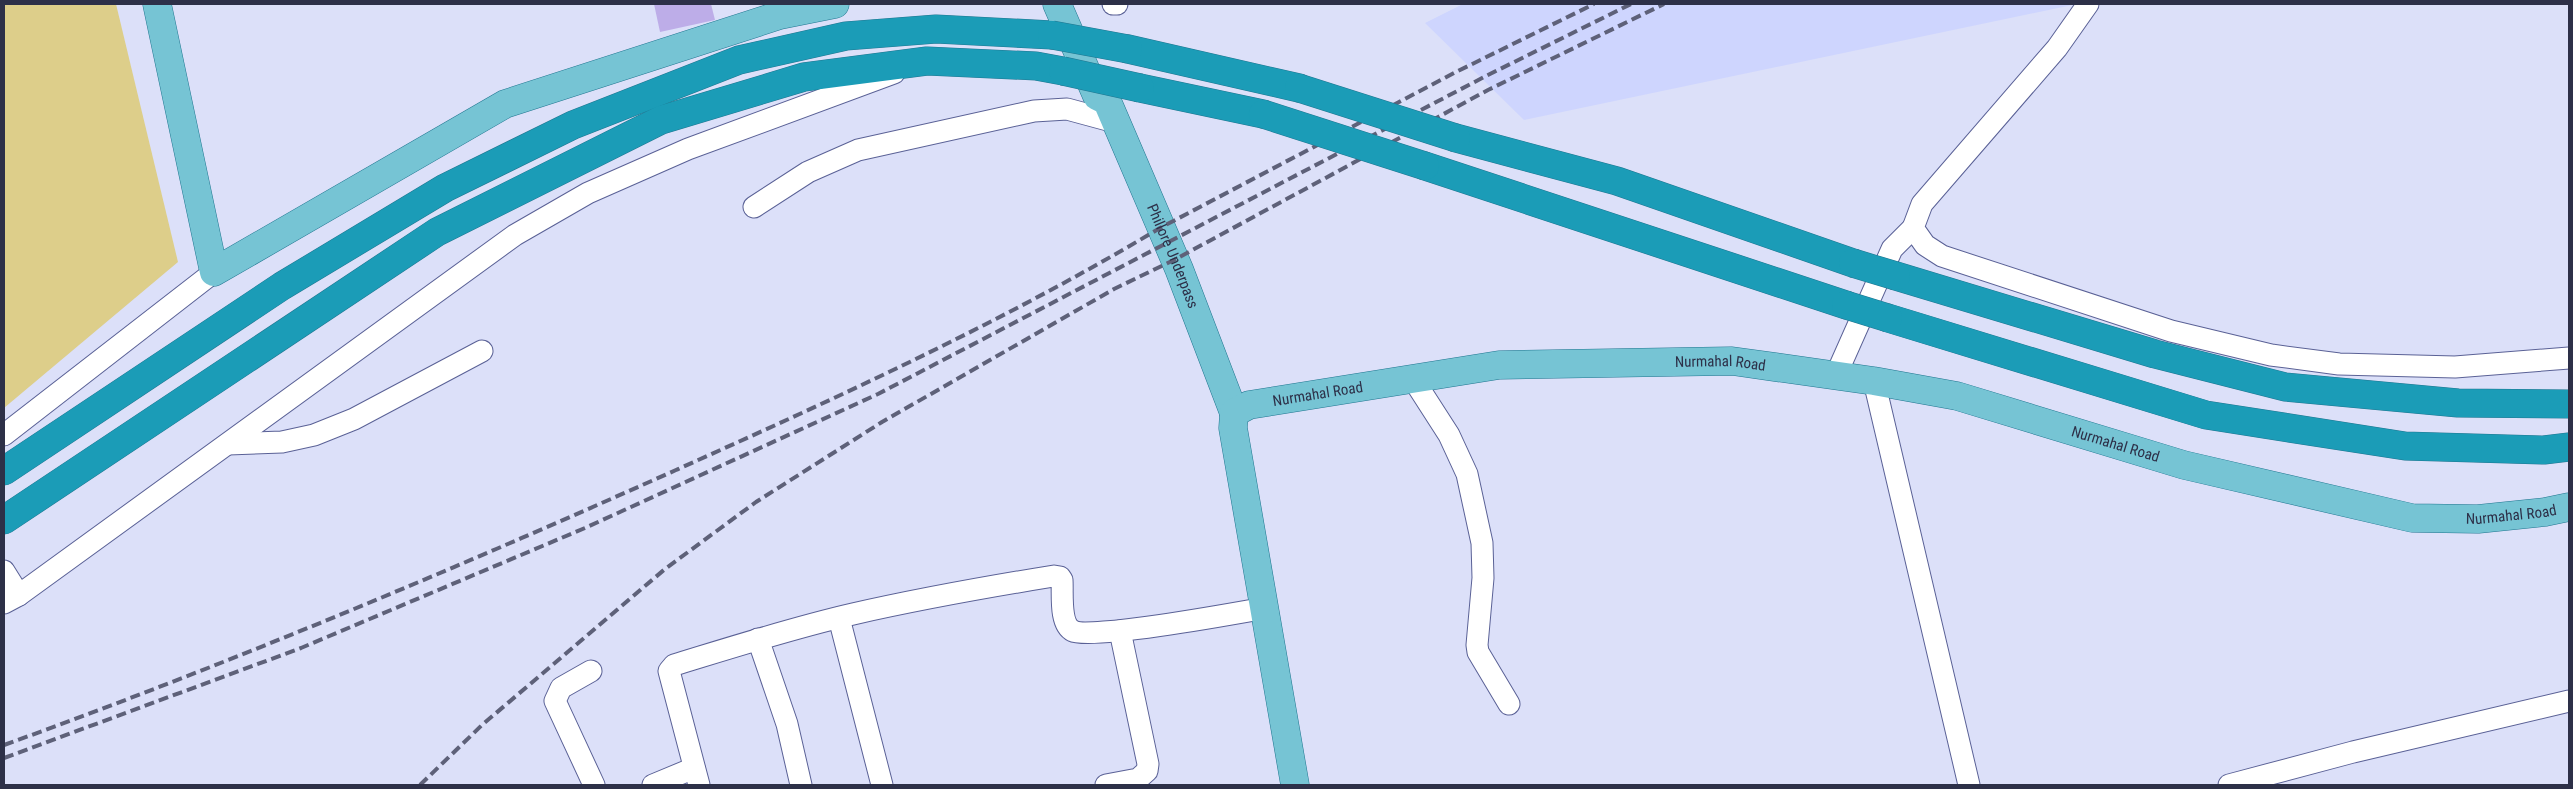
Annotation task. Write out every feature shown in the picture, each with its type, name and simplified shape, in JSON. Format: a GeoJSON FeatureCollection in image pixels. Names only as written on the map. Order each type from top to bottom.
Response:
{"type":"FeatureCollection","features":[{"type":"Feature","properties":{"kind":"highway"},"geometry":{"type":"LineString","coordinates":[[4,471],[290,281],[445,188],[573,125],[739,60],[846,36],[936,29],[1052,35],[1128,49],[1299,88],[1456,138],[1617,181],[1853,263],[2156,354],[2285,387],[2458,403],[2569,404]]}},
{"type":"Feature","properties":{"kind":"highway"},"geometry":{"type":"LineString","coordinates":[[5,519],[437,232],[491,204],[661,120],[804,77],[927,61],[1036,66],[1263,114],[1846,305],[2206,415],[2405,446],[2544,450],[2569,447]]}},
{"type":"Feature","properties":{"kind":"main road"},"geometry":{"type":"LineString","coordinates":[[157,4],[214,272],[505,104],[779,10],[835,4]]}},
{"type":"Feature","properties":{"kind":"main road","name":"Phillore Underpass"},"geometry":{"type":"LineString","coordinates":[[1057,4],[1097,96],[1111,111],[1179,269],[1234,413]]}},
{"type":"Feature","properties":{"kind":"main road","name":"Phillore Underpass"},"geometry":{"type":"LineString","coordinates":[[1075,4],[1112,91],[1111,111]]}},
{"type":"Feature","properties":{"kind":"main road","name":"Nurmahal Road"},"geometry":{"type":"LineString","coordinates":[[1234,413],[1250,405],[1499,365],[1732,361],[1874,380],[1957,396],[2184,465],[2412,518],[2478,519],[2545,512],[2569,507]]}},
{"type":"Feature","properties":{"kind":"main road"},"geometry":{"type":"LineString","coordinates":[[1234,413],[1233,428],[1295,785]]}},
{"type":"Feature","properties":{"kind":"street"},"geometry":{"type":"LineString","coordinates":[[1113,4],[1118,4]]}},
{"type":"Feature","properties":{"kind":"street"},"geometry":{"type":"LineString","coordinates":[[1836,375],[1892,249],[1913,228],[1922,204],[2057,48],[2088,4]]}},
{"type":"Feature","properties":{"kind":"street"},"geometry":{"type":"LineString","coordinates":[[4,570],[11,599],[515,235],[588,193],[688,149],[927,61]]}},
{"type":"Feature","properties":{"kind":"street"},"geometry":{"type":"LineString","coordinates":[[754,207],[808,172],[858,150],[1034,111],[1067,109],[1111,111]]}},
{"type":"Feature","properties":{"kind":"street"},"geometry":{"type":"LineString","coordinates":[[1913,228],[1925,245],[1942,256],[2171,331],[2271,354],[2339,364],[2455,367],[2569,358]]}},
{"type":"Feature","properties":{"kind":"street"},"geometry":{"type":"LineString","coordinates":[[4,435],[214,272]]}},
{"type":"Feature","properties":{"kind":"street"},"geometry":{"type":"LineString","coordinates":[[228,444],[282,442],[314,435],[354,419],[482,351]]}},
{"type":"Feature","properties":{"kind":"street"},"geometry":{"type":"LineString","coordinates":[[1413,379],[1449,435],[1467,474],[1482,543],[1483,578],[1478,652],[1509,704]]}},
{"type":"Feature","properties":{"kind":"street"},"geometry":{"type":"LineString","coordinates":[[1874,380],[1969,785]]}},
{"type":"Feature","properties":{"kind":"street"},"geometry":{"type":"LineString","coordinates":[[653,785],[697,776],[669,669],[674,665],[758,639],[839,618],[957,592],[1057,576],[1062,580],[1064,616],[1067,625],[1073,631],[1091,633],[1120,631],[1265,608]]}},
{"type":"Feature","properties":{"kind":"street"},"geometry":{"type":"LineString","coordinates":[[839,618],[882,785]]}},
{"type":"Feature","properties":{"kind":"street"},"geometry":{"type":"LineString","coordinates":[[1106,785],[1138,779],[1147,771],[1148,764],[1120,631]]}},
{"type":"Feature","properties":{"kind":"street"},"geometry":{"type":"LineString","coordinates":[[758,639],[787,724],[801,785]]}},
{"type":"Feature","properties":{"kind":"street"},"geometry":{"type":"LineString","coordinates":[[591,671],[562,688],[555,701],[594,785]]}},
{"type":"Feature","properties":{"kind":"street"},"geometry":{"type":"LineString","coordinates":[[2229,785],[2353,752],[2569,701]]}},
{"type":"Feature","properties":{"kind":"shaded area"},"geometry":{"type":"Polygon","coordinates":[[[4,4],[116,4],[178,262],[4,408],[4,4]]]}},
{"type":"Feature","properties":{"kind":"shaded area"},"geometry":{"type":"Polygon","coordinates":[[[1463,4],[2077,4],[1524,120],[1425,23],[1463,4]]]}},
{"type":"Feature","properties":{"kind":"building"},"geometry":{"type":"Polygon","coordinates":[[[654,4],[711,4],[715,20],[660,32],[654,4]]]}},
{"type":"Feature","properties":{"kind":"railway"},"geometry":{"type":"LineString","coordinates":[[4,745],[89,714],[342,614],[593,507],[799,414],[982,326],[1042,295],[1160,228],[1454,73],[1594,4]]}},
{"type":"Feature","properties":{"kind":"railway"},"geometry":{"type":"LineString","coordinates":[[4,758],[301,648],[585,528],[878,394],[1486,76],[1631,4]]}},
{"type":"Feature","properties":{"kind":"railway"},"geometry":{"type":"LineString","coordinates":[[420,785],[482,725],[665,569],[756,502],[882,422],[1114,289],[1174,260],[1488,90],[1664,4]]}}]}
